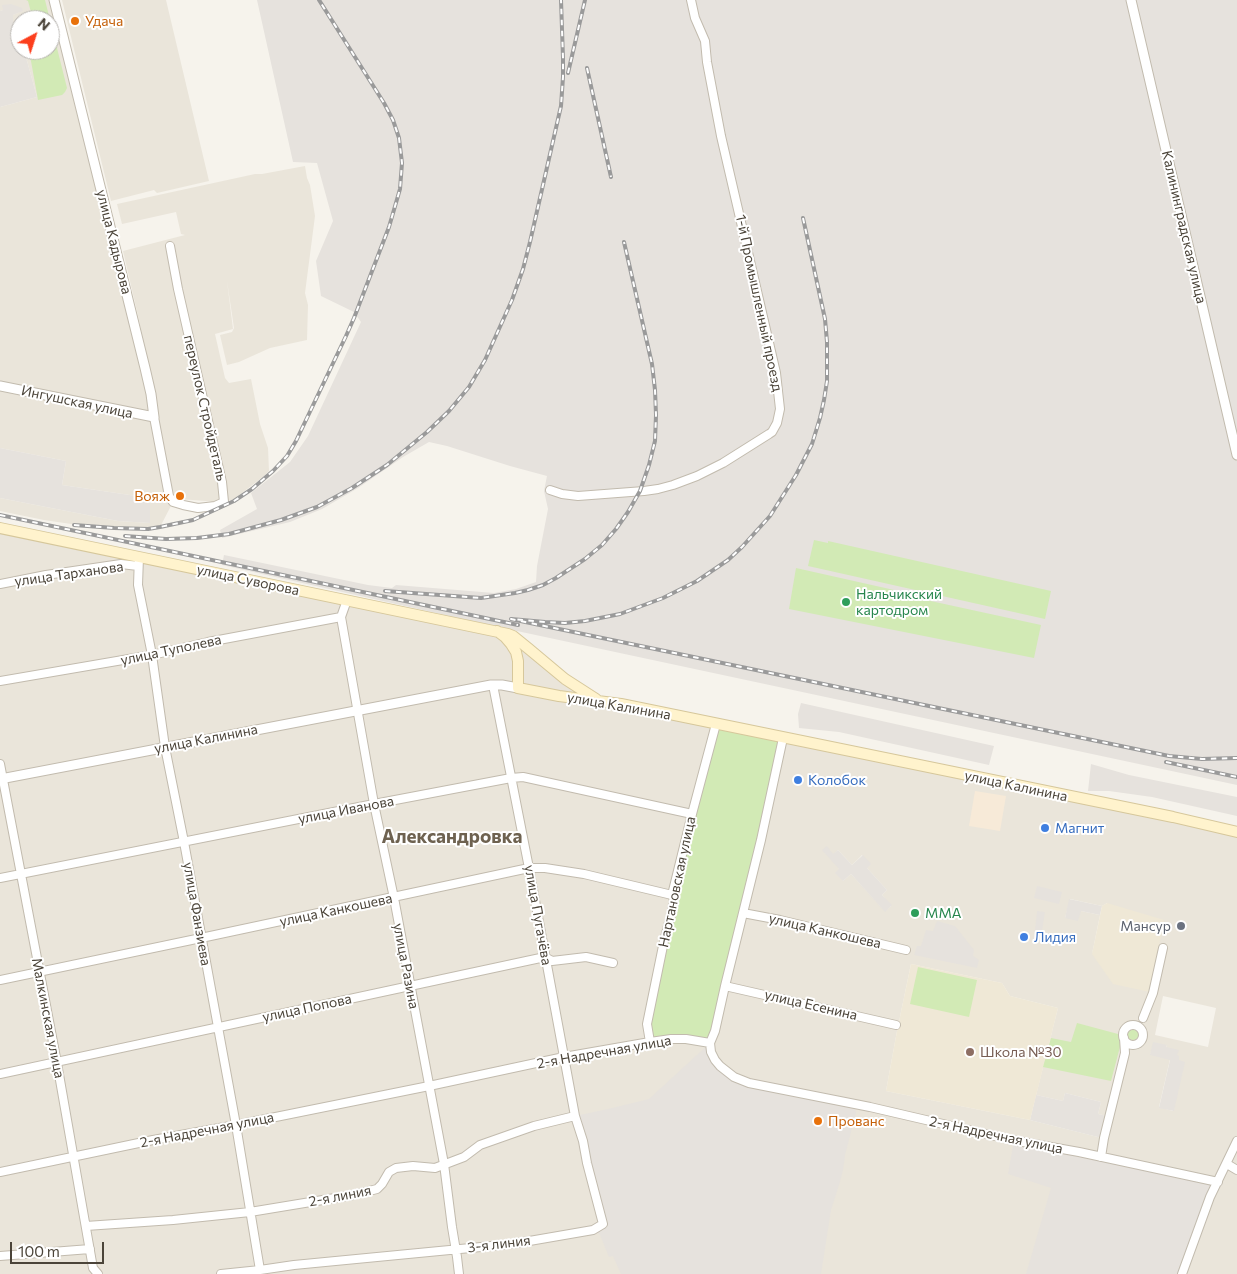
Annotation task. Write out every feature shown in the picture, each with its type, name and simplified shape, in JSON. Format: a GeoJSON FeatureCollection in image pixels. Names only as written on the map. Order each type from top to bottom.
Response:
{"type":"FeatureCollection","features":[{"type":"Feature","properties":{"kind":"main road","name":"улица Суворова"},"geometry":{"type":"LineString","coordinates":[[0,528],[138,562],[347,600],[497,631],[513,636],[565,679],[598,701]]}},
{"type":"Feature","properties":{"kind":"main road"},"geometry":{"type":"LineString","coordinates":[[497,631],[505,637],[516,652],[518,688]]}},
{"type":"Feature","properties":{"kind":"main road","name":"улица Калинина"},"geometry":{"type":"LineString","coordinates":[[518,688],[559,696],[621,704],[1237,832]]}},
{"type":"Feature","properties":{"kind":"street","name":"улица Кадырова"},"geometry":{"type":"LineString","coordinates":[[54,0],[145,368],[168,486]]}},
{"type":"Feature","properties":{"kind":"street","name":"1-й Промышленный проезд"},"geometry":{"type":"LineString","coordinates":[[550,490],[578,496],[644,491],[673,485],[723,463],[769,434],[777,423],[780,404],[776,373],[722,136],[707,62],[705,41],[691,0]]}},
{"type":"Feature","properties":{"kind":"street","name":"Калининградская улица"},"geometry":{"type":"LineString","coordinates":[[1131,0],[1237,455]]}},
{"type":"Feature","properties":{"kind":"street","name":"переулок Стройдеталь"},"geometry":{"type":"LineString","coordinates":[[168,486],[170,496],[174,502],[183,505],[206,508],[224,502],[222,482],[170,246]]}},
{"type":"Feature","properties":{"kind":"street","name":"Ингушская улица"},"geometry":{"type":"LineString","coordinates":[[0,386],[154,417]]}},
{"type":"Feature","properties":{"kind":"street","name":"улица Тарханова"},"geometry":{"type":"LineString","coordinates":[[0,584],[46,575],[138,562]]}},
{"type":"Feature","properties":{"kind":"street","name":"улица Фанзиева"},"geometry":{"type":"LineString","coordinates":[[138,562],[138,585],[152,655],[165,747],[236,1125],[260,1270]]}},
{"type":"Feature","properties":{"kind":"street","name":"улица Разина"},"geometry":{"type":"LineString","coordinates":[[347,600],[341,617],[374,804],[394,898],[444,1164],[459,1274]]}},
{"type":"Feature","properties":{"kind":"street","name":"улица Туполева"},"geometry":{"type":"LineString","coordinates":[[0,681],[152,655],[208,642],[341,617]]}},
{"type":"Feature","properties":{"kind":"street","name":"улица Калинина"},"geometry":{"type":"LineString","coordinates":[[1,779],[493,685],[518,688]]}},
{"type":"Feature","properties":{"kind":"street","name":"улица Пугачёва"},"geometry":{"type":"LineString","coordinates":[[493,685],[564,1057]]}},
{"type":"Feature","properties":{"kind":"street","name":"Нартановская улица"},"geometry":{"type":"LineString","coordinates":[[650,1042],[647,1024],[674,900],[672,895],[716,724]]}},
{"type":"Feature","properties":{"kind":"street"},"geometry":{"type":"LineString","coordinates":[[710,1043],[715,1031],[761,840],[783,738]]}},
{"type":"Feature","properties":{"kind":"street","name":"Малкинская улица"},"geometry":{"type":"LineString","coordinates":[[0,764],[1,779],[57,1063],[93,1268],[97,1273]]}},
{"type":"Feature","properties":{"kind":"street","name":"улица Иванова"},"geometry":{"type":"LineString","coordinates":[[0,878],[511,778],[523,777],[692,814]]}},
{"type":"Feature","properties":{"kind":"street","name":"улица Канкошева"},"geometry":{"type":"LineString","coordinates":[[0,980],[529,868],[545,868],[584,874],[672,895]]}},
{"type":"Feature","properties":{"kind":"street","name":"улица Канкошева"},"geometry":{"type":"LineString","coordinates":[[743,913],[906,950]]}},
{"type":"Feature","properties":{"kind":"street"},"geometry":{"type":"LineString","coordinates":[[1125,1053],[1132,1045],[1142,1039],[1143,1018],[1153,993],[1163,948]]}},
{"type":"Feature","properties":{"kind":"street","name":"улица Попова"},"geometry":{"type":"LineString","coordinates":[[0,1074],[545,957],[552,961],[586,957],[613,963]]}},
{"type":"Feature","properties":{"kind":"street","name":"улица Есенина"},"geometry":{"type":"LineString","coordinates":[[725,986],[896,1025]]}},
{"type":"Feature","properties":{"kind":"street"},"geometry":{"type":"LineString","coordinates":[[1101,1157],[1105,1132],[1125,1053],[1124,1030],[1143,1018]]}},
{"type":"Feature","properties":{"kind":"street"},"geometry":{"type":"LineString","coordinates":[[1133,1024],[1139,1026],[1142,1031]]}},
{"type":"Feature","properties":{"kind":"street"},"geometry":{"type":"LineString","coordinates":[[1124,1038],[1127,1043],[1132,1045]]}},
{"type":"Feature","properties":{"kind":"street","name":"2-я Надречная улица"},"geometry":{"type":"LineString","coordinates":[[0,1172],[564,1057],[678,1039],[710,1043],[711,1052],[720,1066],[734,1077],[749,1083],[870,1107],[1012,1140],[1218,1182]]}},
{"type":"Feature","properties":{"kind":"street","name":"3-я линия"},"geometry":{"type":"LineString","coordinates":[[221,1274],[512,1244],[593,1230],[603,1224],[583,1141],[574,1116],[564,1057]]}},
{"type":"Feature","properties":{"kind":"street","name":"2-я линия"},"geometry":{"type":"LineString","coordinates":[[86,1226],[250,1212],[353,1195],[380,1187],[389,1172],[396,1168],[412,1166],[435,1168],[464,1157],[480,1145],[534,1126],[574,1116]]}},
{"type":"Feature","properties":{"kind":"street"},"geometry":{"type":"LineString","coordinates":[[1182,1274],[1210,1197],[1237,1141]]}},
{"type":"Feature","properties":{"kind":"street"},"geometry":{"type":"LineString","coordinates":[[1227,1164],[1237,1170]]}},
{"type":"Feature","properties":{"kind":"street"},"geometry":{"type":"LineString","coordinates":[[0,1256],[90,1249]]}},
{"type":"Feature","properties":{"kind":"shaded area"},"geometry":{"type":"Polygon","coordinates":[[[0,0],[54,0],[56,10],[4,10],[0,11],[0,0]]]}},
{"type":"Feature","properties":{"kind":"shaded area"},"geometry":{"type":"Polygon","coordinates":[[[62,0],[166,0],[209,181],[157,193],[154,190],[111,201],[62,0]]]}},
{"type":"Feature","properties":{"kind":"shaded area"},"geometry":{"type":"Polygon","coordinates":[[[257,0],[1237,0],[1237,785],[503,628],[222,565],[224,555],[368,585],[392,588],[396,585],[494,593],[516,589],[536,582],[537,566],[548,509],[544,491],[547,476],[429,442],[322,509],[290,522],[222,538],[220,530],[257,509],[251,493],[290,462],[308,436],[361,322],[354,312],[321,296],[316,261],[333,221],[317,163],[293,162],[257,0]]]}},
{"type":"Feature","properties":{"kind":"shaded area"},"geometry":{"type":"Polygon","coordinates":[[[11,4],[22,8],[23,10],[10,10],[10,60],[27,60],[37,97],[0,107],[0,11],[3,10],[2,5],[11,4]]]}},
{"type":"Feature","properties":{"kind":"shaded area"},"geometry":{"type":"Polygon","coordinates":[[[60,25],[173,502],[160,527],[148,529],[78,525],[0,511],[0,498],[118,521],[150,523],[150,498],[62,485],[66,461],[0,448],[0,107],[37,97],[27,60],[60,60],[60,25]]]}},
{"type":"Feature","properties":{"kind":"shaded area"},"geometry":{"type":"Polygon","coordinates":[[[305,166],[315,216],[305,293],[308,305],[307,340],[270,348],[239,362],[227,365],[220,335],[232,332],[234,328],[227,281],[233,329],[215,334],[225,378],[229,383],[251,379],[260,424],[268,448],[269,471],[233,500],[219,502],[179,499],[174,497],[139,320],[123,251],[185,235],[181,234],[176,212],[122,224],[117,204],[255,174],[305,166]]]}},
{"type":"Feature","properties":{"kind":"shaded area"},"geometry":{"type":"Polygon","coordinates":[[[0,448],[66,461],[62,485],[150,498],[150,523],[118,521],[0,498],[0,448]]]}},
{"type":"Feature","properties":{"kind":"shaded area"},"geometry":{"type":"Polygon","coordinates":[[[0,528],[497,631],[598,701],[1237,832],[1237,1274],[0,1274],[0,528]],[[838,850],[834,854],[843,881],[851,874],[885,911],[891,906],[882,895],[887,890],[866,867],[862,855],[852,865],[838,850]],[[1070,899],[1065,918],[1081,911],[1100,915],[1092,954],[1107,903],[1102,906],[1070,899]],[[911,964],[886,1091],[1030,1120],[1102,1138],[1107,1116],[1098,1114],[1101,1102],[1065,1093],[1063,1101],[1036,1095],[1058,1008],[1010,996],[1002,983],[911,964]],[[1163,996],[1155,1035],[1208,1047],[1216,1008],[1163,996]],[[1167,1045],[1150,1054],[1170,1059],[1159,1107],[1173,1111],[1179,1060],[1166,1047],[1167,1045]]]}},
{"type":"Feature","properties":{"kind":"shaded area"},"geometry":{"type":"Polygon","coordinates":[[[801,703],[994,746],[989,765],[839,732],[799,728],[798,714],[801,703]]]}},
{"type":"Feature","properties":{"kind":"shaded area"},"geometry":{"type":"Polygon","coordinates":[[[1091,764],[1129,775],[1237,797],[1237,816],[1152,797],[1109,791],[1088,791],[1091,764]]]}},
{"type":"Feature","properties":{"kind":"shaded area"},"geometry":{"type":"Polygon","coordinates":[[[975,791],[1006,796],[1000,831],[969,826],[975,791]]]}},
{"type":"Feature","properties":{"kind":"shaded area"},"geometry":{"type":"Polygon","coordinates":[[[827,846],[833,854],[838,850],[852,865],[863,855],[871,864],[867,868],[887,890],[882,895],[892,905],[885,912],[851,874],[843,881],[835,873],[839,869],[822,850],[827,846]]]}},
{"type":"Feature","properties":{"kind":"shaded area"},"geometry":{"type":"Polygon","coordinates":[[[1037,886],[1062,892],[1059,904],[1034,898],[1037,886]]]}},
{"type":"Feature","properties":{"kind":"shaded area"},"geometry":{"type":"Polygon","coordinates":[[[1069,899],[1102,906],[1100,915],[1081,911],[1078,921],[1065,918],[1069,899]]]}},
{"type":"Feature","properties":{"kind":"shaded area"},"geometry":{"type":"Polygon","coordinates":[[[1107,903],[1164,920],[1150,992],[1113,984],[1092,954],[1102,906],[1107,903]]]}},
{"type":"Feature","properties":{"kind":"shaded area"},"geometry":{"type":"Polygon","coordinates":[[[1037,911],[1045,912],[1042,931],[1035,930],[1037,911]]]}},
{"type":"Feature","properties":{"kind":"shaded area"},"geometry":{"type":"Polygon","coordinates":[[[937,921],[955,926],[974,950],[973,956],[979,960],[977,968],[914,955],[917,946],[921,946],[926,930],[933,931],[937,921]]]}},
{"type":"Feature","properties":{"kind":"shaded area","name":"Школа №30"},"geometry":{"type":"Polygon","coordinates":[[[911,964],[1002,983],[1010,996],[1058,1008],[1030,1120],[886,1091],[911,964]]]}},
{"type":"Feature","properties":{"kind":"shaded area"},"geometry":{"type":"Polygon","coordinates":[[[1153,1042],[1179,1050],[1177,1055],[1179,1060],[1185,1062],[1174,1111],[1159,1108],[1170,1060],[1150,1055],[1153,1042]]]}},
{"type":"Feature","properties":{"kind":"shaded area"},"geometry":{"type":"Polygon","coordinates":[[[710,1043],[711,1052],[734,1077],[854,1104],[856,1113],[843,1170],[831,1210],[821,1274],[621,1274],[613,1256],[609,1257],[600,1235],[595,1229],[603,1224],[575,1116],[649,1099],[710,1043]]]}},
{"type":"Feature","properties":{"kind":"shaded area"},"geometry":{"type":"Polygon","coordinates":[[[1065,1093],[1101,1102],[1098,1114],[1107,1116],[1102,1138],[1030,1120],[1036,1095],[1063,1101],[1065,1093]]]}},
{"type":"Feature","properties":{"kind":"shaded area"},"geometry":{"type":"Polygon","coordinates":[[[1012,1140],[1218,1182],[1182,1274],[1026,1274],[1051,1188],[1008,1174],[1013,1146],[1012,1140]]]}},
{"type":"Feature","properties":{"kind":"green space"},"geometry":{"type":"Polygon","coordinates":[[[26,0],[45,0],[48,10],[30,10],[26,0]]]}},
{"type":"Feature","properties":{"kind":"green space"},"geometry":{"type":"Polygon","coordinates":[[[31,60],[60,60],[67,88],[65,92],[62,95],[38,100],[31,60]]]}},
{"type":"Feature","properties":{"kind":"green space"},"geometry":{"type":"Polygon","coordinates":[[[814,540],[828,543],[828,541],[1051,591],[1045,619],[808,566],[814,540]]]}},
{"type":"Feature","properties":{"kind":"green space"},"geometry":{"type":"Polygon","coordinates":[[[796,568],[903,592],[903,595],[1041,625],[1034,658],[789,609],[796,568]]]}},
{"type":"Feature","properties":{"kind":"green space"},"geometry":{"type":"Polygon","coordinates":[[[716,724],[783,738],[710,1043],[650,1042],[647,1024],[664,941],[716,724]]]}},
{"type":"Feature","properties":{"kind":"green space"},"geometry":{"type":"Polygon","coordinates":[[[918,967],[977,980],[969,1017],[910,1004],[918,967]]]}},
{"type":"Feature","properties":{"kind":"green space"},"geometry":{"type":"Polygon","coordinates":[[[1077,1023],[1118,1034],[1121,1043],[1111,1081],[1043,1067],[1051,1038],[1071,1042],[1077,1023]]]}},
{"type":"Feature","properties":{"kind":"green space"},"geometry":{"type":"Polygon","coordinates":[[[1135,1028],[1138,1029],[1138,1039],[1131,1040],[1128,1039],[1127,1032],[1128,1029],[1135,1028]]]}},
{"type":"Feature","properties":{"kind":"railway"},"geometry":{"type":"LineString","coordinates":[[74,525],[148,529],[160,527],[193,520],[234,501],[252,489],[287,456],[346,336],[389,227],[400,189],[402,163],[399,138],[393,120],[319,0]]}},
{"type":"Feature","properties":{"kind":"railway"},"geometry":{"type":"LineString","coordinates":[[125,536],[166,539],[229,534],[281,520],[317,507],[352,488],[387,465],[427,432],[449,411],[469,387],[485,360],[512,300],[530,242],[561,106],[563,77],[561,0]]}},
{"type":"Feature","properties":{"kind":"railway"},"geometry":{"type":"LineString","coordinates":[[568,73],[585,0]]}},
{"type":"Feature","properties":{"kind":"railway"},"geometry":{"type":"LineString","coordinates":[[587,68],[611,177]]}},
{"type":"Feature","properties":{"kind":"railway"},"geometry":{"type":"LineString","coordinates":[[803,218],[825,319],[827,381],[820,418],[812,444],[796,475],[770,516],[728,560],[697,581],[663,598],[620,614],[585,621],[565,623],[511,619],[1169,756],[1202,759],[1237,758]]}},
{"type":"Feature","properties":{"kind":"railway"},"geometry":{"type":"LineString","coordinates":[[385,591],[481,598],[528,590],[556,578],[585,559],[602,545],[628,512],[640,491],[649,465],[655,441],[656,415],[652,364],[624,242]]}},
{"type":"Feature","properties":{"kind":"railway"},"geometry":{"type":"LineString","coordinates":[[0,515],[518,625]]}},
{"type":"Feature","properties":{"kind":"railway"},"geometry":{"type":"LineString","coordinates":[[1166,762],[1237,777]]}},
{"type":"Feature","properties":{"kind":"place","name":"Удача"},"geometry":{"type":"Point","coordinates":[75,21]}},
{"type":"Feature","properties":{"kind":"place","name":"Вояж"},"geometry":{"type":"Point","coordinates":[180,496]}},
{"type":"Feature","properties":{"kind":"place","name":"Нальчикский картодром"},"geometry":{"type":"Point","coordinates":[846,602]}},
{"type":"Feature","properties":{"kind":"place","name":"Колобок"},"geometry":{"type":"Point","coordinates":[798,780]}},
{"type":"Feature","properties":{"kind":"place","name":"Магнит"},"geometry":{"type":"Point","coordinates":[1045,828]}},
{"type":"Feature","properties":{"kind":"place","name":"MMA"},"geometry":{"type":"Point","coordinates":[915,913]}},
{"type":"Feature","properties":{"kind":"place","name":"Мансур"},"geometry":{"type":"Point","coordinates":[1181,926]}},
{"type":"Feature","properties":{"kind":"place","name":"Лидия"},"geometry":{"type":"Point","coordinates":[1024,937]}},
{"type":"Feature","properties":{"kind":"place","name":"Школа №30"},"geometry":{"type":"Point","coordinates":[970,1052]}},
{"type":"Feature","properties":{"kind":"place","name":"Прованс"},"geometry":{"type":"Point","coordinates":[818,1121]}},
{"type":"Feature","properties":{"kind":"district","name":"Александровка"},"geometry":{"type":"Point","coordinates":[452,837]}}]}
